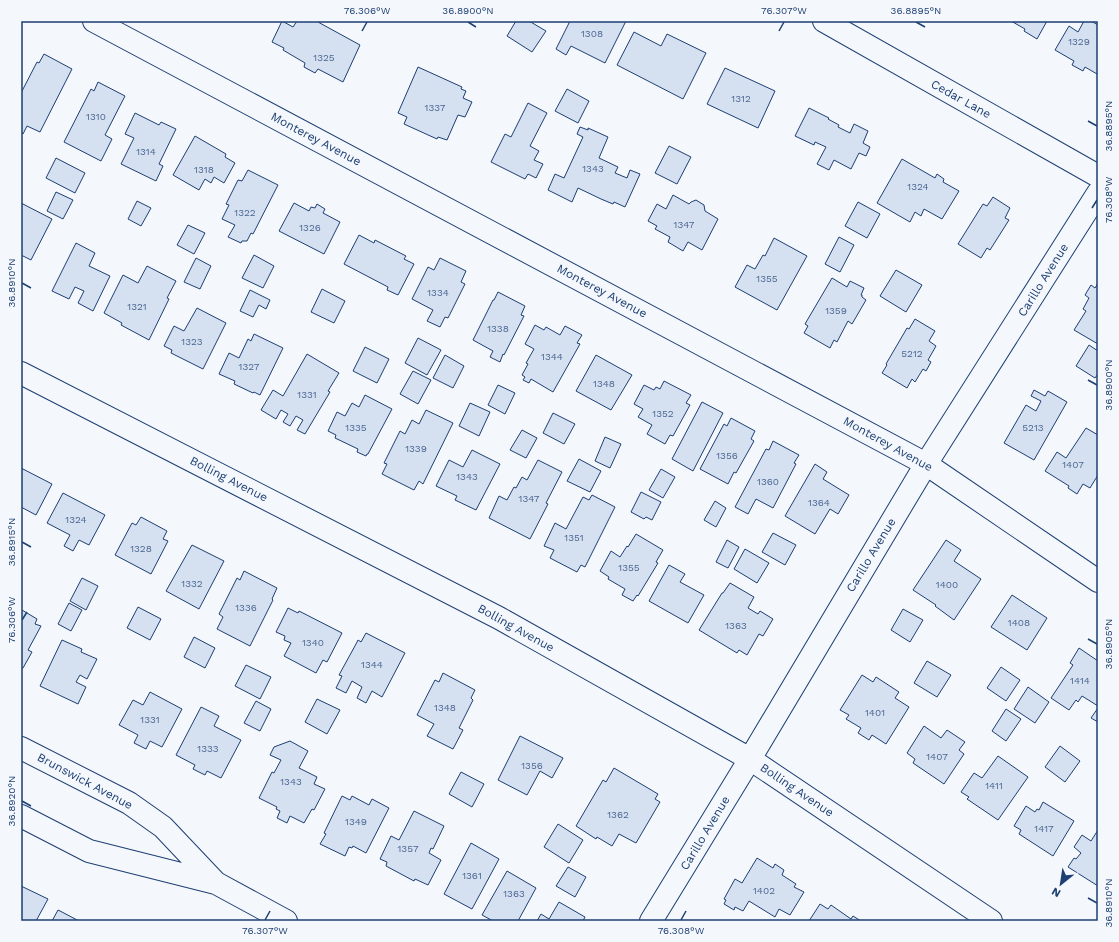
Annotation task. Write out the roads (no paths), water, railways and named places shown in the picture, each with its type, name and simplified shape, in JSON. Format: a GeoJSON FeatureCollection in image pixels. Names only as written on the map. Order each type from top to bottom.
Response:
{"type":"FeatureCollection","features":[{"type":"Feature","properties":{"kind":"street","name":"Monterey Avenue"},"geometry":{"type":"LineString","coordinates":[[94,21],[926,464],[1098,581]]}},
{"type":"Feature","properties":{"kind":"street","name":"Cedar Lane"},"geometry":{"type":"LineString","coordinates":[[824,21],[1098,176]]}},
{"type":"Feature","properties":{"kind":"street","name":"Carillo Avenue"},"geometry":{"type":"LineString","coordinates":[[651,921],[750,759],[926,464],[1098,193]]}},
{"type":"Feature","properties":{"kind":"street","name":"Bolling Avenue"},"geometry":{"type":"LineString","coordinates":[[21,373],[499,618],[750,759],[990,921]]}},
{"type":"Feature","properties":{"kind":"street","name":"Brunswick Avenue"},"geometry":{"type":"LineString","coordinates":[[21,748],[129,803],[163,827],[216,883]]}},
{"type":"Feature","properties":{"kind":"street","name":"Brunswick Avenue"},"geometry":{"type":"LineString","coordinates":[[21,816],[89,851],[216,883],[286,921]]}}]}
